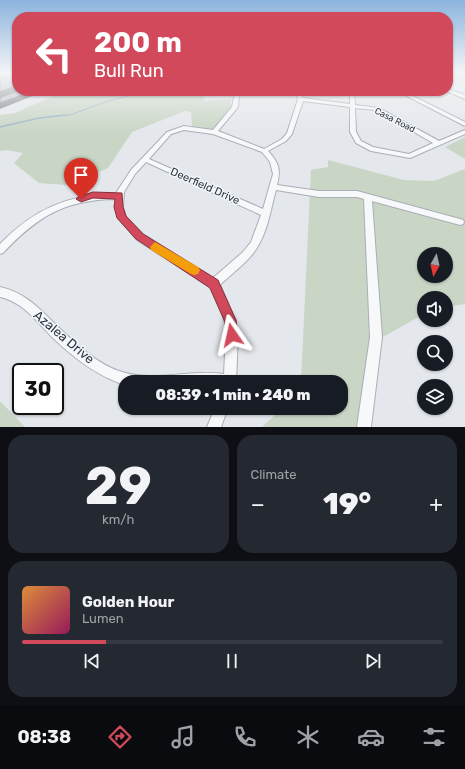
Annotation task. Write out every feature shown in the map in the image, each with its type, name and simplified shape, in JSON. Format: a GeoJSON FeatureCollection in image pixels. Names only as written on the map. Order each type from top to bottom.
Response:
{"type":"FeatureCollection","features":[{"type":"Feature","properties":{"kind":"street"},"geometry":{"type":"LineString","coordinates":[[455,93],[465,97]]}},
{"type":"Feature","properties":{"kind":"street"},"geometry":{"type":"LineString","coordinates":[[214,132],[235,107],[237,96]]}},
{"type":"Feature","properties":{"kind":"street"},"geometry":{"type":"LineString","coordinates":[[264,151],[288,137],[296,117],[301,99],[300,96]]}},
{"type":"Feature","properties":{"kind":"street"},"geometry":{"type":"LineString","coordinates":[[352,96],[353,132],[355,138],[362,145],[371,149],[400,156],[410,156],[465,132]]}},
{"type":"Feature","properties":{"kind":"street"},"geometry":{"type":"LineString","coordinates":[[409,96],[465,124]]}},
{"type":"Feature","properties":{"kind":"street","name":"Casa Road"},"geometry":{"type":"LineString","coordinates":[[301,99],[372,108],[384,112],[439,144]]}},
{"type":"Feature","properties":{"kind":"street"},"geometry":{"type":"LineString","coordinates":[[214,284],[231,270],[254,244],[263,223],[273,187],[276,174],[275,166],[273,161],[264,151],[214,132],[184,128],[173,131],[162,140],[146,160],[133,172],[124,183],[119,196],[118,207],[122,218],[140,236],[214,284],[230,320],[232,335],[230,375]]}},
{"type":"Feature","properties":{"kind":"street","name":"Deerfield Drive"},"geometry":{"type":"LineString","coordinates":[[146,160],[265,213]]}},
{"type":"Feature","properties":{"kind":"street"},"geometry":{"type":"LineString","coordinates":[[273,187],[320,194],[357,194],[460,222]]}},
{"type":"Feature","properties":{"kind":"street"},"geometry":{"type":"LineString","coordinates":[[0,250],[20,229],[37,216],[57,206],[93,195],[119,196]]}},
{"type":"Feature","properties":{"kind":"street"},"geometry":{"type":"LineString","coordinates":[[364,427],[376,337],[368,197]]}},
{"type":"Feature","properties":{"kind":"street","name":"Azalea Drive"},"geometry":{"type":"LineString","coordinates":[[0,292],[10,294],[24,303],[74,348],[105,370],[118,375]]}},
{"type":"Feature","properties":{"kind":"street"},"geometry":{"type":"LineString","coordinates":[[214,427],[219,415]]}},
{"type":"Feature","properties":{"kind":"green space"},"geometry":{"type":"Polygon","coordinates":[[[54,96],[204,96],[203,101],[231,99],[230,115],[214,130],[192,127],[191,112],[185,111],[132,132],[108,168],[66,185],[39,183],[14,163],[23,153],[7,150],[0,151],[0,115],[15,113],[54,96]]]}},
{"type":"Feature","properties":{"kind":"green space"},"geometry":{"type":"Polygon","coordinates":[[[465,137],[465,159],[445,147],[465,137]]]}},
{"type":"Feature","properties":{"kind":"green space"},"geometry":{"type":"Polygon","coordinates":[[[328,160],[404,180],[434,181],[465,169],[465,304],[453,306],[453,291],[417,291],[417,318],[383,337],[369,427],[262,427],[275,415],[348,415],[348,375],[301,375],[311,170],[328,167],[328,160]]]}},
{"type":"Feature","properties":{"kind":"green space"},"geometry":{"type":"Polygon","coordinates":[[[0,401],[25,427],[0,427],[0,401]]]}},
{"type":"Feature","properties":{"kind":"building"},"geometry":{"type":"Polygon","coordinates":[[[12,93],[12,96],[19,96],[0,103],[0,98],[12,93]]]}},
{"type":"Feature","properties":{"kind":"waterway"},"geometry":{"type":"LineString","coordinates":[[59,116],[70,115],[105,102],[128,96]]}},
{"type":"Feature","properties":{"kind":"waterway"},"geometry":{"type":"LineString","coordinates":[[59,116],[66,115]]}},
{"type":"Feature","properties":{"kind":"waterway"},"geometry":{"type":"LineString","coordinates":[[0,127],[39,118],[59,116]]}},
{"type":"Feature","properties":{"kind":"slow traffic"},"geometry":{"type":"LineString","coordinates":[[155,247],[194,270]]}},
{"type":"Feature","properties":{"kind":"route"},"geometry":{"type":"LineString","coordinates":[[81,199],[93,195],[119,196],[118,207],[122,218],[128,225],[153,246],[177,259],[214,284],[230,320],[232,335]]}}]}
